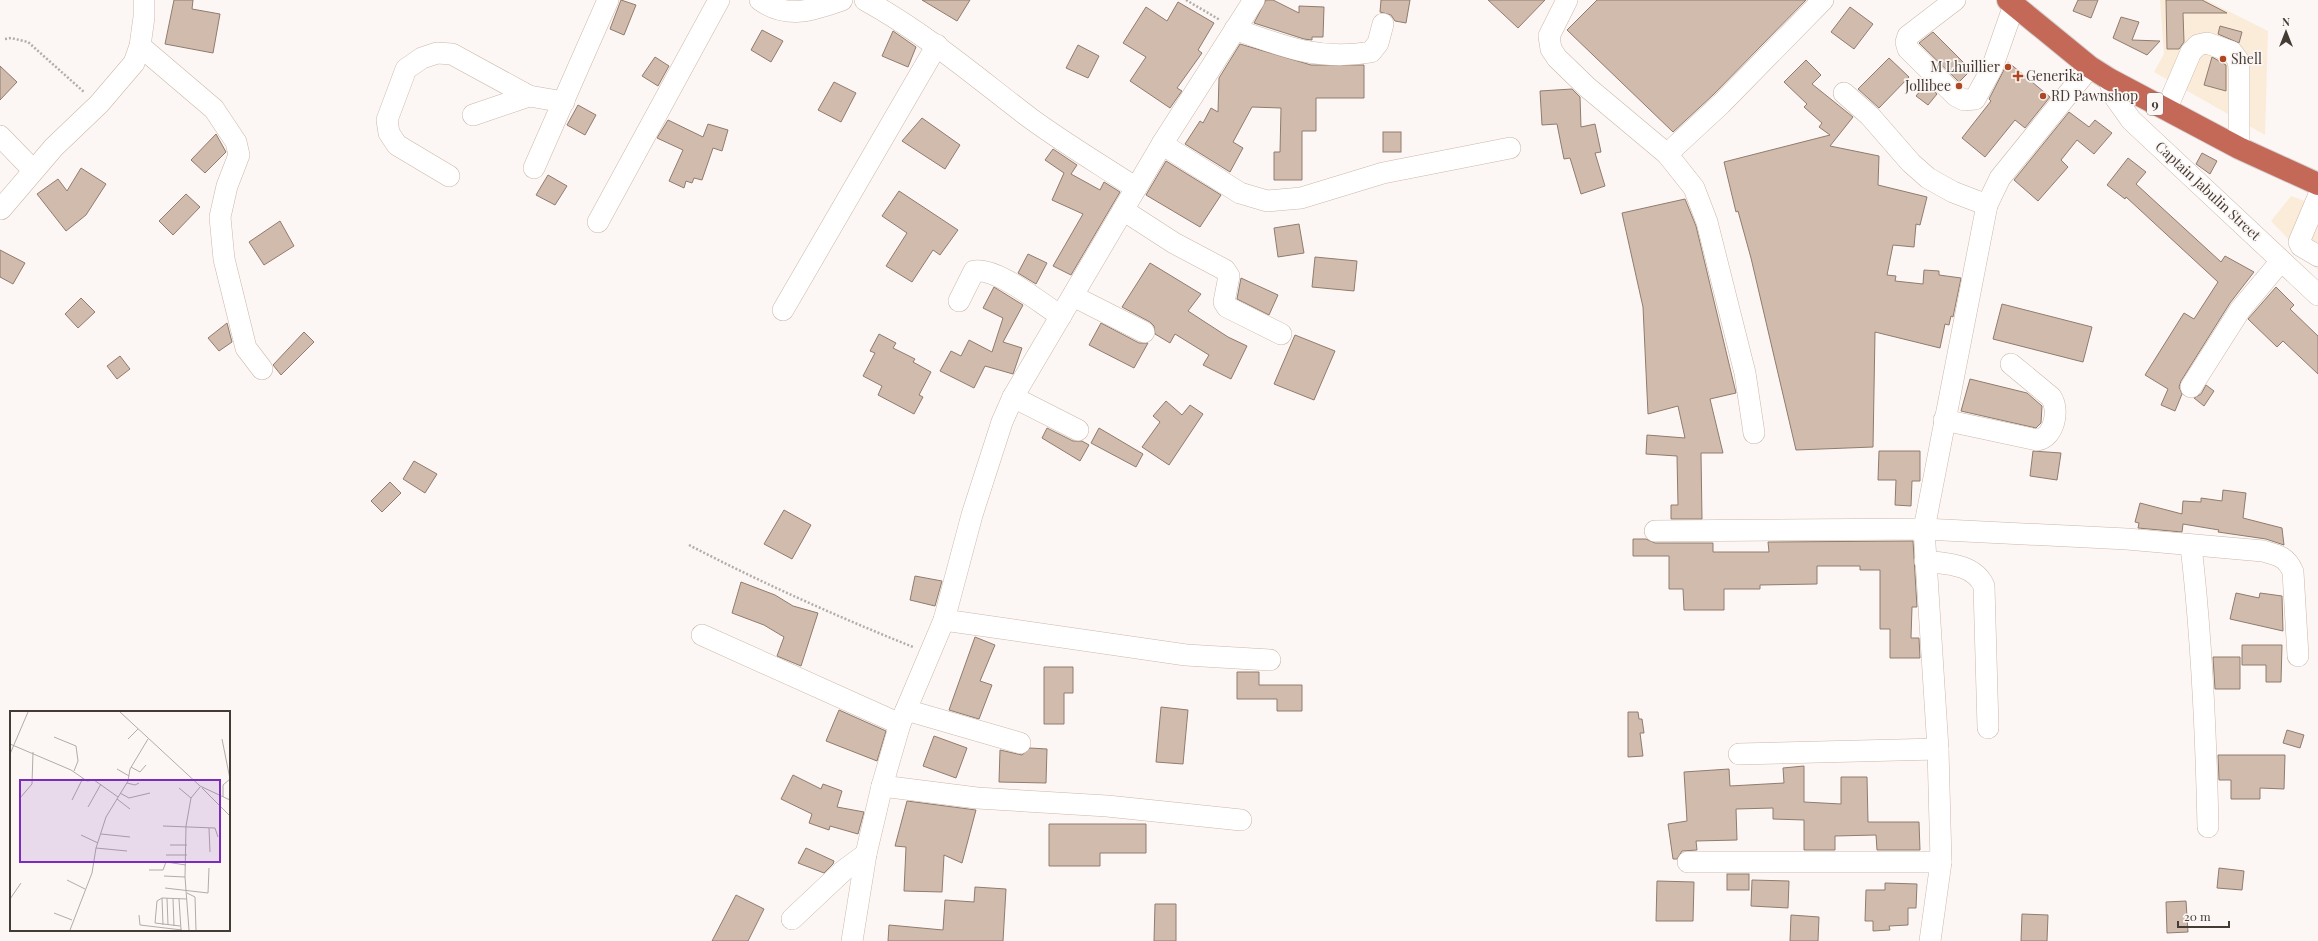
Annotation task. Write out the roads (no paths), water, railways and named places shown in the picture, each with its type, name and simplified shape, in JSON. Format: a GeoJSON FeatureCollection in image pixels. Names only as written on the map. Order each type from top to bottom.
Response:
{"type":"FeatureCollection","features":[{"type":"Feature","properties":{"kind":"highway","name":"9"},"geometry":{"type":"LineString","coordinates":[[2011,3],[2090,67],[2109,79],[2239,148],[2318,184]]}},
{"type":"Feature","properties":{"kind":"street"},"geometry":{"type":"LineString","coordinates":[[1,209],[33,170],[99,104],[134,63],[140,46],[144,17],[144,0]]}},
{"type":"Feature","properties":{"kind":"street"},"geometry":{"type":"LineString","coordinates":[[534,168],[608,0]]}},
{"type":"Feature","properties":{"kind":"street"},"geometry":{"type":"LineString","coordinates":[[598,222],[719,0]]}},
{"type":"Feature","properties":{"kind":"street"},"geometry":{"type":"LineString","coordinates":[[760,0],[771,8],[786,12],[816,9],[842,0]]}},
{"type":"Feature","properties":{"kind":"street"},"geometry":{"type":"LineString","coordinates":[[865,0],[891,14],[937,45],[1031,118],[1136,188]]}},
{"type":"Feature","properties":{"kind":"street"},"geometry":{"type":"LineString","coordinates":[[852,941],[866,854],[882,786],[903,717],[944,620],[972,516],[1002,422],[1028,368],[1073,296],[1162,144],[1254,0]]}},
{"type":"Feature","properties":{"kind":"street"},"geometry":{"type":"LineString","coordinates":[[1567,0],[1550,36],[1551,49],[1557,58],[1587,88],[1667,154],[1694,188],[1707,222],[1745,373],[1754,433]]}},
{"type":"Feature","properties":{"kind":"street"},"geometry":{"type":"LineString","coordinates":[[1955,0],[1908,36],[1906,42],[1908,49],[1956,96],[1964,100],[1975,99],[1992,68],[2011,3]]}},
{"type":"Feature","properties":{"kind":"street"},"geometry":{"type":"LineString","coordinates":[[1667,154],[1721,104],[1820,1]]}},
{"type":"Feature","properties":{"kind":"street"},"geometry":{"type":"LineString","coordinates":[[1235,29],[1283,47],[1338,56],[1371,52],[1378,43],[1383,24]]}},
{"type":"Feature","properties":{"kind":"street"},"geometry":{"type":"LineString","coordinates":[[2166,110],[2191,52],[2198,44],[2207,43],[2232,52],[2238,60],[2239,68],[2239,148]]}},
{"type":"Feature","properties":{"kind":"street"},"geometry":{"type":"LineString","coordinates":[[783,310],[937,45]]}},
{"type":"Feature","properties":{"kind":"street"},"geometry":{"type":"LineString","coordinates":[[140,46],[214,109],[236,142],[239,155],[227,186],[220,217],[224,258],[246,348],[262,369]]}},
{"type":"Feature","properties":{"kind":"street"},"geometry":{"type":"LineString","coordinates":[[448,176],[397,145],[389,133],[387,120],[406,68],[422,58],[437,53],[452,54],[529,96],[564,102]]}},
{"type":"Feature","properties":{"kind":"street"},"geometry":{"type":"LineString","coordinates":[[1930,941],[1941,862],[1938,749],[1924,529],[1944,420],[1987,206],[2000,178],[2090,67]]}},
{"type":"Feature","properties":{"kind":"street","name":"Captain Jabulin Street"},"geometry":{"type":"LineString","coordinates":[[2109,79],[2114,96],[2131,120],[2312,287]]}},
{"type":"Feature","properties":{"kind":"street"},"geometry":{"type":"LineString","coordinates":[[1844,93],[1870,116],[1911,163],[1928,178],[1953,192],[1987,206]]}},
{"type":"Feature","properties":{"kind":"street"},"geometry":{"type":"LineString","coordinates":[[473,115],[529,96]]}},
{"type":"Feature","properties":{"kind":"street"},"geometry":{"type":"LineString","coordinates":[[0,136],[33,170]]}},
{"type":"Feature","properties":{"kind":"street"},"geometry":{"type":"LineString","coordinates":[[1162,144],[1240,193],[1267,201],[1301,198],[1383,173],[1510,148]]}},
{"type":"Feature","properties":{"kind":"street"},"geometry":{"type":"LineString","coordinates":[[2312,287],[2317,253],[2299,242],[2318,197]]}},
{"type":"Feature","properties":{"kind":"street"},"geometry":{"type":"LineString","coordinates":[[1123,210],[1174,243],[1225,270],[1229,276],[1224,302],[1227,307],[1281,334]]}},
{"type":"Feature","properties":{"kind":"street"},"geometry":{"type":"LineString","coordinates":[[2191,387],[2240,310],[2281,260]]}},
{"type":"Feature","properties":{"kind":"street"},"geometry":{"type":"LineString","coordinates":[[959,301],[974,271],[981,270],[1003,279],[1061,316]]}},
{"type":"Feature","properties":{"kind":"street"},"geometry":{"type":"LineString","coordinates":[[1073,296],[1144,332]]}},
{"type":"Feature","properties":{"kind":"street"},"geometry":{"type":"LineString","coordinates":[[1944,420],[2037,440],[2045,439],[2050,434],[2056,409],[2055,402],[2011,364]]}},
{"type":"Feature","properties":{"kind":"street"},"geometry":{"type":"LineString","coordinates":[[1013,397],[1078,430]]}},
{"type":"Feature","properties":{"kind":"street"},"geometry":{"type":"LineString","coordinates":[[1655,531],[1924,529],[2127,539],[2191,546],[2263,551],[2281,556],[2290,563],[2294,572],[2298,656]]}},
{"type":"Feature","properties":{"kind":"street"},"geometry":{"type":"LineString","coordinates":[[2191,546],[2198,603],[2206,718],[2208,827]]}},
{"type":"Feature","properties":{"kind":"street"},"geometry":{"type":"LineString","coordinates":[[1925,562],[1970,569],[1980,576],[1984,586],[1988,728]]}},
{"type":"Feature","properties":{"kind":"street"},"geometry":{"type":"LineString","coordinates":[[944,620],[1186,655],[1270,660]]}},
{"type":"Feature","properties":{"kind":"street"},"geometry":{"type":"LineString","coordinates":[[702,635],[903,717],[1020,743]]}},
{"type":"Feature","properties":{"kind":"street"},"geometry":{"type":"LineString","coordinates":[[1739,754],[1938,749]]}},
{"type":"Feature","properties":{"kind":"street"},"geometry":{"type":"LineString","coordinates":[[882,786],[977,798],[1106,806],[1241,820]]}},
{"type":"Feature","properties":{"kind":"street"},"geometry":{"type":"LineString","coordinates":[[792,919],[843,872],[866,854]]}},
{"type":"Feature","properties":{"kind":"street"},"geometry":{"type":"LineString","coordinates":[[1688,862],[1941,862]]}},
{"type":"Feature","properties":{"kind":"place","name":"Shell"},"geometry":{"type":"Point","coordinates":[2223,59]}},
{"type":"Feature","properties":{"kind":"place","name":"M Lhuillier"},"geometry":{"type":"Point","coordinates":[2008,67]}},
{"type":"Feature","properties":{"kind":"place","name":"Generika"},"geometry":{"type":"Point","coordinates":[2018,76]}},
{"type":"Feature","properties":{"kind":"place","name":"Jollibee"},"geometry":{"type":"Point","coordinates":[1959,86]}},
{"type":"Feature","properties":{"kind":"place","name":"RD Pawnshop"},"geometry":{"type":"Point","coordinates":[2043,96]}}]}
